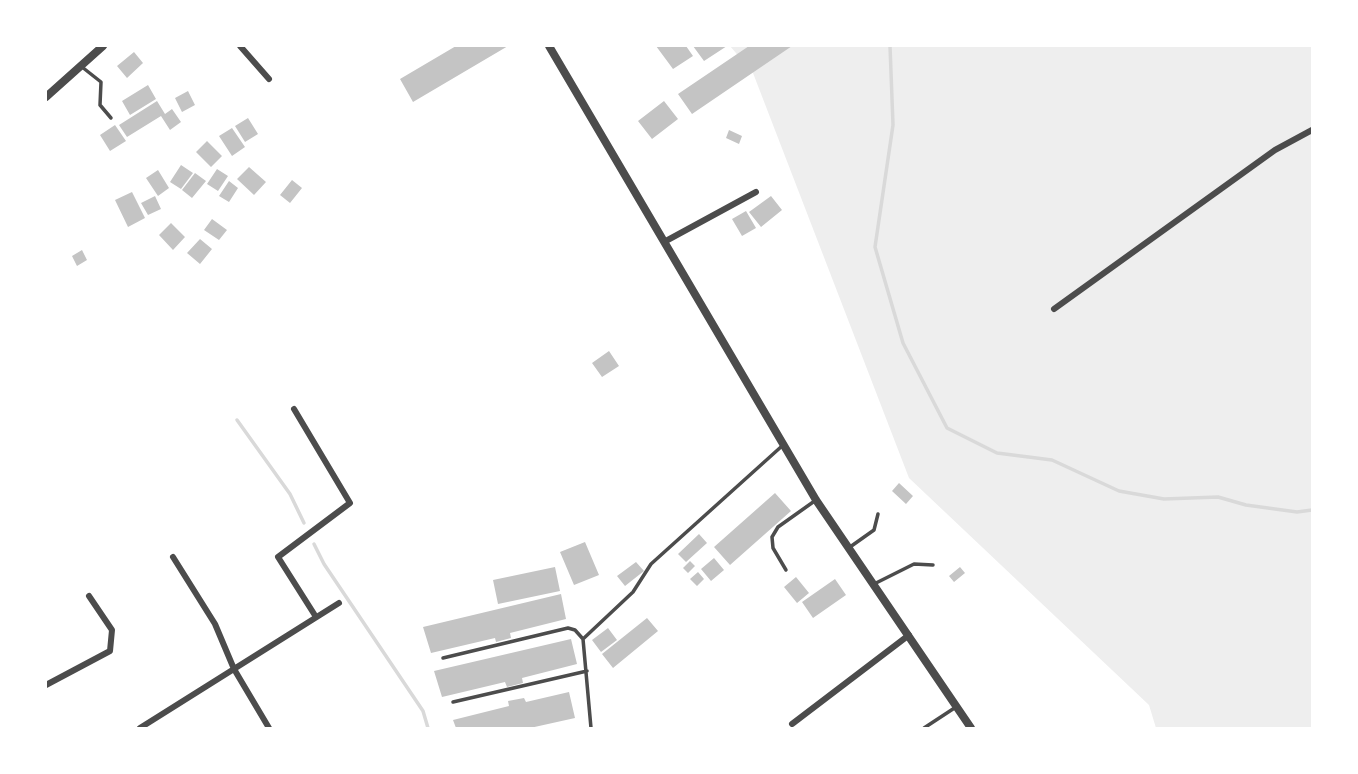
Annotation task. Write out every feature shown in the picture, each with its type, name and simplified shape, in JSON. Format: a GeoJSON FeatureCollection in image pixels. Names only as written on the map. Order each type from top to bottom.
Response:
{"type":"FeatureCollection","features":[{"type":"Feature","properties":{"kind":"street"},"geometry":{"type":"LineString","coordinates":[[46,97],[103,46]]}},
{"type":"Feature","properties":{"kind":"street"},"geometry":{"type":"LineString","coordinates":[[240,46],[269,79]]}},
{"type":"Feature","properties":{"kind":"street"},"geometry":{"type":"LineString","coordinates":[[549,46],[782,446],[971,729]]}},
{"type":"Feature","properties":{"kind":"street"},"geometry":{"type":"LineString","coordinates":[[1054,309],[1275,150],[1312,130]]}},
{"type":"Feature","properties":{"kind":"street"},"geometry":{"type":"LineString","coordinates":[[664,242],[756,192]]}},
{"type":"Feature","properties":{"kind":"street"},"geometry":{"type":"LineString","coordinates":[[294,409],[350,503],[278,557],[316,617]]}},
{"type":"Feature","properties":{"kind":"street"},"geometry":{"type":"LineString","coordinates":[[173,557],[215,624],[234,669],[269,729]]}},
{"type":"Feature","properties":{"kind":"street"},"geometry":{"type":"LineString","coordinates":[[46,685],[110,651],[112,631],[89,596]]}},
{"type":"Feature","properties":{"kind":"street"},"geometry":{"type":"LineString","coordinates":[[140,729],[338,603]]}},
{"type":"Feature","properties":{"kind":"street"},"geometry":{"type":"LineString","coordinates":[[792,724],[909,635]]}},
{"type":"Feature","properties":{"kind":"lane"},"geometry":{"type":"LineString","coordinates":[[81,65],[101,82],[100,105],[111,118]]}},
{"type":"Feature","properties":{"kind":"lane"},"geometry":{"type":"LineString","coordinates":[[583,639],[633,592],[651,564],[782,446]]}},
{"type":"Feature","properties":{"kind":"lane"},"geometry":{"type":"LineString","coordinates":[[786,570],[773,548],[772,537],[778,527],[816,500]]}},
{"type":"Feature","properties":{"kind":"lane"},"geometry":{"type":"LineString","coordinates":[[849,548],[874,530],[878,514]]}},
{"type":"Feature","properties":{"kind":"lane"},"geometry":{"type":"LineString","coordinates":[[874,584],[914,564],[933,565]]}},
{"type":"Feature","properties":{"kind":"lane"},"geometry":{"type":"LineString","coordinates":[[443,658],[568,628],[575,630],[583,639],[591,729]]}},
{"type":"Feature","properties":{"kind":"lane"},"geometry":{"type":"LineString","coordinates":[[453,702],[587,671]]}},
{"type":"Feature","properties":{"kind":"lane"},"geometry":{"type":"LineString","coordinates":[[924,729],[956,706]]}},
{"type":"Feature","properties":{"kind":"shaded area"},"geometry":{"type":"Polygon","coordinates":[[[730,46],[1312,46],[1312,728],[1156,728],[1149,705],[909,478],[753,73],[730,46]]]}},
{"type":"Feature","properties":{"kind":"building"},"geometry":{"type":"Polygon","coordinates":[[[456,46],[508,46],[413,102],[400,79],[456,46]]]}},
{"type":"Feature","properties":{"kind":"building"},"geometry":{"type":"Polygon","coordinates":[[[656,46],[686,46],[693,56],[673,69],[656,46]]]}},
{"type":"Feature","properties":{"kind":"building"},"geometry":{"type":"Polygon","coordinates":[[[693,46],[727,46],[704,61],[693,46]]]}},
{"type":"Feature","properties":{"kind":"building"},"geometry":{"type":"Polygon","coordinates":[[[749,46],[792,46],[692,114],[678,94],[749,46]]]}},
{"type":"Feature","properties":{"kind":"building"},"geometry":{"type":"Polygon","coordinates":[[[134,52],[143,63],[127,78],[117,66],[134,52]]]}},
{"type":"Feature","properties":{"kind":"building"},"geometry":{"type":"Polygon","coordinates":[[[148,85],[156,99],[130,115],[122,101],[148,85]]]}},
{"type":"Feature","properties":{"kind":"building"},"geometry":{"type":"Polygon","coordinates":[[[188,91],[195,105],[182,112],[175,98],[188,91]]]}},
{"type":"Feature","properties":{"kind":"building"},"geometry":{"type":"Polygon","coordinates":[[[157,101],[165,114],[172,109],[181,122],[170,130],[161,116],[127,137],[119,125],[157,101]]]}},
{"type":"Feature","properties":{"kind":"building"},"geometry":{"type":"Polygon","coordinates":[[[664,101],[678,119],[652,139],[638,121],[664,101]]]}},
{"type":"Feature","properties":{"kind":"building"},"geometry":{"type":"Polygon","coordinates":[[[248,118],[258,134],[245,142],[235,126],[248,118]]]}},
{"type":"Feature","properties":{"kind":"building"},"geometry":{"type":"Polygon","coordinates":[[[115,125],[126,141],[110,151],[100,135],[115,125]]]}},
{"type":"Feature","properties":{"kind":"building"},"geometry":{"type":"Polygon","coordinates":[[[232,128],[245,147],[232,156],[219,136],[232,128]]]}},
{"type":"Feature","properties":{"kind":"building"},"geometry":{"type":"Polygon","coordinates":[[[729,130],[742,136],[739,144],[726,138],[729,130]]]}},
{"type":"Feature","properties":{"kind":"building"},"geometry":{"type":"Polygon","coordinates":[[[207,141],[222,156],[211,167],[196,152],[207,141]]]}},
{"type":"Feature","properties":{"kind":"building"},"geometry":{"type":"Polygon","coordinates":[[[181,165],[193,173],[181,189],[170,182],[181,165]]]}},
{"type":"Feature","properties":{"kind":"building"},"geometry":{"type":"Polygon","coordinates":[[[249,167],[266,182],[254,195],[237,179],[249,167]]]}},
{"type":"Feature","properties":{"kind":"building"},"geometry":{"type":"Polygon","coordinates":[[[217,169],[228,176],[218,191],[207,184],[217,169]]]}},
{"type":"Feature","properties":{"kind":"building"},"geometry":{"type":"Polygon","coordinates":[[[158,170],[169,188],[158,196],[146,178],[158,170]]]}},
{"type":"Feature","properties":{"kind":"building"},"geometry":{"type":"Polygon","coordinates":[[[195,173],[206,181],[192,198],[182,190],[195,173]]]}},
{"type":"Feature","properties":{"kind":"building"},"geometry":{"type":"Polygon","coordinates":[[[292,180],[302,188],[290,203],[280,195],[292,180]]]}},
{"type":"Feature","properties":{"kind":"building"},"geometry":{"type":"Polygon","coordinates":[[[229,181],[238,188],[229,202],[219,196],[229,181]]]}},
{"type":"Feature","properties":{"kind":"building"},"geometry":{"type":"Polygon","coordinates":[[[132,192],[145,218],[128,227],[115,200],[132,192]]]}},
{"type":"Feature","properties":{"kind":"building"},"geometry":{"type":"Polygon","coordinates":[[[155,196],[161,209],[148,215],[141,203],[155,196]]]}},
{"type":"Feature","properties":{"kind":"building"},"geometry":{"type":"Polygon","coordinates":[[[771,196],[782,210],[761,227],[749,212],[771,196]]]}},
{"type":"Feature","properties":{"kind":"building"},"geometry":{"type":"Polygon","coordinates":[[[746,211],[756,228],[742,236],[732,219],[746,211]]]}},
{"type":"Feature","properties":{"kind":"building"},"geometry":{"type":"Polygon","coordinates":[[[212,219],[227,230],[219,240],[204,230],[212,219]]]}},
{"type":"Feature","properties":{"kind":"building"},"geometry":{"type":"Polygon","coordinates":[[[171,223],[185,237],[173,250],[159,235],[171,223]]]}},
{"type":"Feature","properties":{"kind":"building"},"geometry":{"type":"Polygon","coordinates":[[[200,239],[212,249],[200,264],[187,253],[200,239]]]}},
{"type":"Feature","properties":{"kind":"building"},"geometry":{"type":"Polygon","coordinates":[[[82,250],[87,260],[77,266],[72,256],[82,250]]]}},
{"type":"Feature","properties":{"kind":"building"},"geometry":{"type":"Polygon","coordinates":[[[609,351],[619,366],[602,377],[592,363],[609,351]]]}},
{"type":"Feature","properties":{"kind":"building"},"geometry":{"type":"Polygon","coordinates":[[[899,483],[913,496],[906,504],[892,491],[899,483]]]}},
{"type":"Feature","properties":{"kind":"building"},"geometry":{"type":"Polygon","coordinates":[[[775,493],[791,511],[730,565],[714,547],[775,493]]]}},
{"type":"Feature","properties":{"kind":"building"},"geometry":{"type":"Polygon","coordinates":[[[699,534],[707,543],[686,562],[678,554],[699,534]]]}},
{"type":"Feature","properties":{"kind":"building"},"geometry":{"type":"Polygon","coordinates":[[[585,542],[599,575],[574,585],[560,552],[585,542]]]}},
{"type":"Feature","properties":{"kind":"building"},"geometry":{"type":"Polygon","coordinates":[[[714,558],[724,570],[711,581],[701,569],[714,558]]]}},
{"type":"Feature","properties":{"kind":"building"},"geometry":{"type":"Polygon","coordinates":[[[690,561],[695,566],[688,573],[683,568],[690,561]]]}},
{"type":"Feature","properties":{"kind":"building"},"geometry":{"type":"Polygon","coordinates":[[[636,562],[644,571],[625,586],[617,576],[636,562]]]}},
{"type":"Feature","properties":{"kind":"building"},"geometry":{"type":"Polygon","coordinates":[[[555,567],[560,591],[498,604],[493,580],[555,567]]]}},
{"type":"Feature","properties":{"kind":"building"},"geometry":{"type":"Polygon","coordinates":[[[960,567],[965,573],[954,582],[949,576],[960,567]]]}},
{"type":"Feature","properties":{"kind":"building"},"geometry":{"type":"Polygon","coordinates":[[[698,572],[704,579],[697,586],[690,579],[698,572]]]}},
{"type":"Feature","properties":{"kind":"building"},"geometry":{"type":"Polygon","coordinates":[[[796,577],[809,593],[797,603],[784,587],[796,577]]]}},
{"type":"Feature","properties":{"kind":"building"},"geometry":{"type":"Polygon","coordinates":[[[835,579],[846,595],[813,618],[802,602],[835,579]]]}},
{"type":"Feature","properties":{"kind":"building"},"geometry":{"type":"Polygon","coordinates":[[[561,594],[566,619],[510,633],[511,638],[496,642],[495,638],[431,653],[423,627],[561,594]]]}},
{"type":"Feature","properties":{"kind":"building"},"geometry":{"type":"Polygon","coordinates":[[[647,618],[658,631],[613,668],[602,654],[647,618]]]}},
{"type":"Feature","properties":{"kind":"building"},"geometry":{"type":"Polygon","coordinates":[[[608,628],[617,640],[601,652],[592,640],[608,628]]]}},
{"type":"Feature","properties":{"kind":"building"},"geometry":{"type":"Polygon","coordinates":[[[571,639],[577,664],[522,678],[523,683],[507,687],[505,682],[442,697],[434,671],[571,639]]]}},
{"type":"Feature","properties":{"kind":"building"},"geometry":{"type":"Polygon","coordinates":[[[569,692],[575,718],[530,728],[456,728],[453,720],[509,706],[508,701],[524,698],[526,702],[569,692]]]}},
{"type":"Feature","properties":{"kind":"waterway"},"geometry":{"type":"LineString","coordinates":[[890,46],[893,125],[875,247],[903,343],[947,428],[997,453],[1052,460],[1119,491],[1164,499],[1218,497],[1246,505],[1297,512],[1312,510]]}},
{"type":"Feature","properties":{"kind":"waterway"},"geometry":{"type":"LineString","coordinates":[[237,420],[290,494],[304,523]]}},
{"type":"Feature","properties":{"kind":"waterway"},"geometry":{"type":"LineString","coordinates":[[314,544],[324,564],[423,711],[428,728]]}}]}
